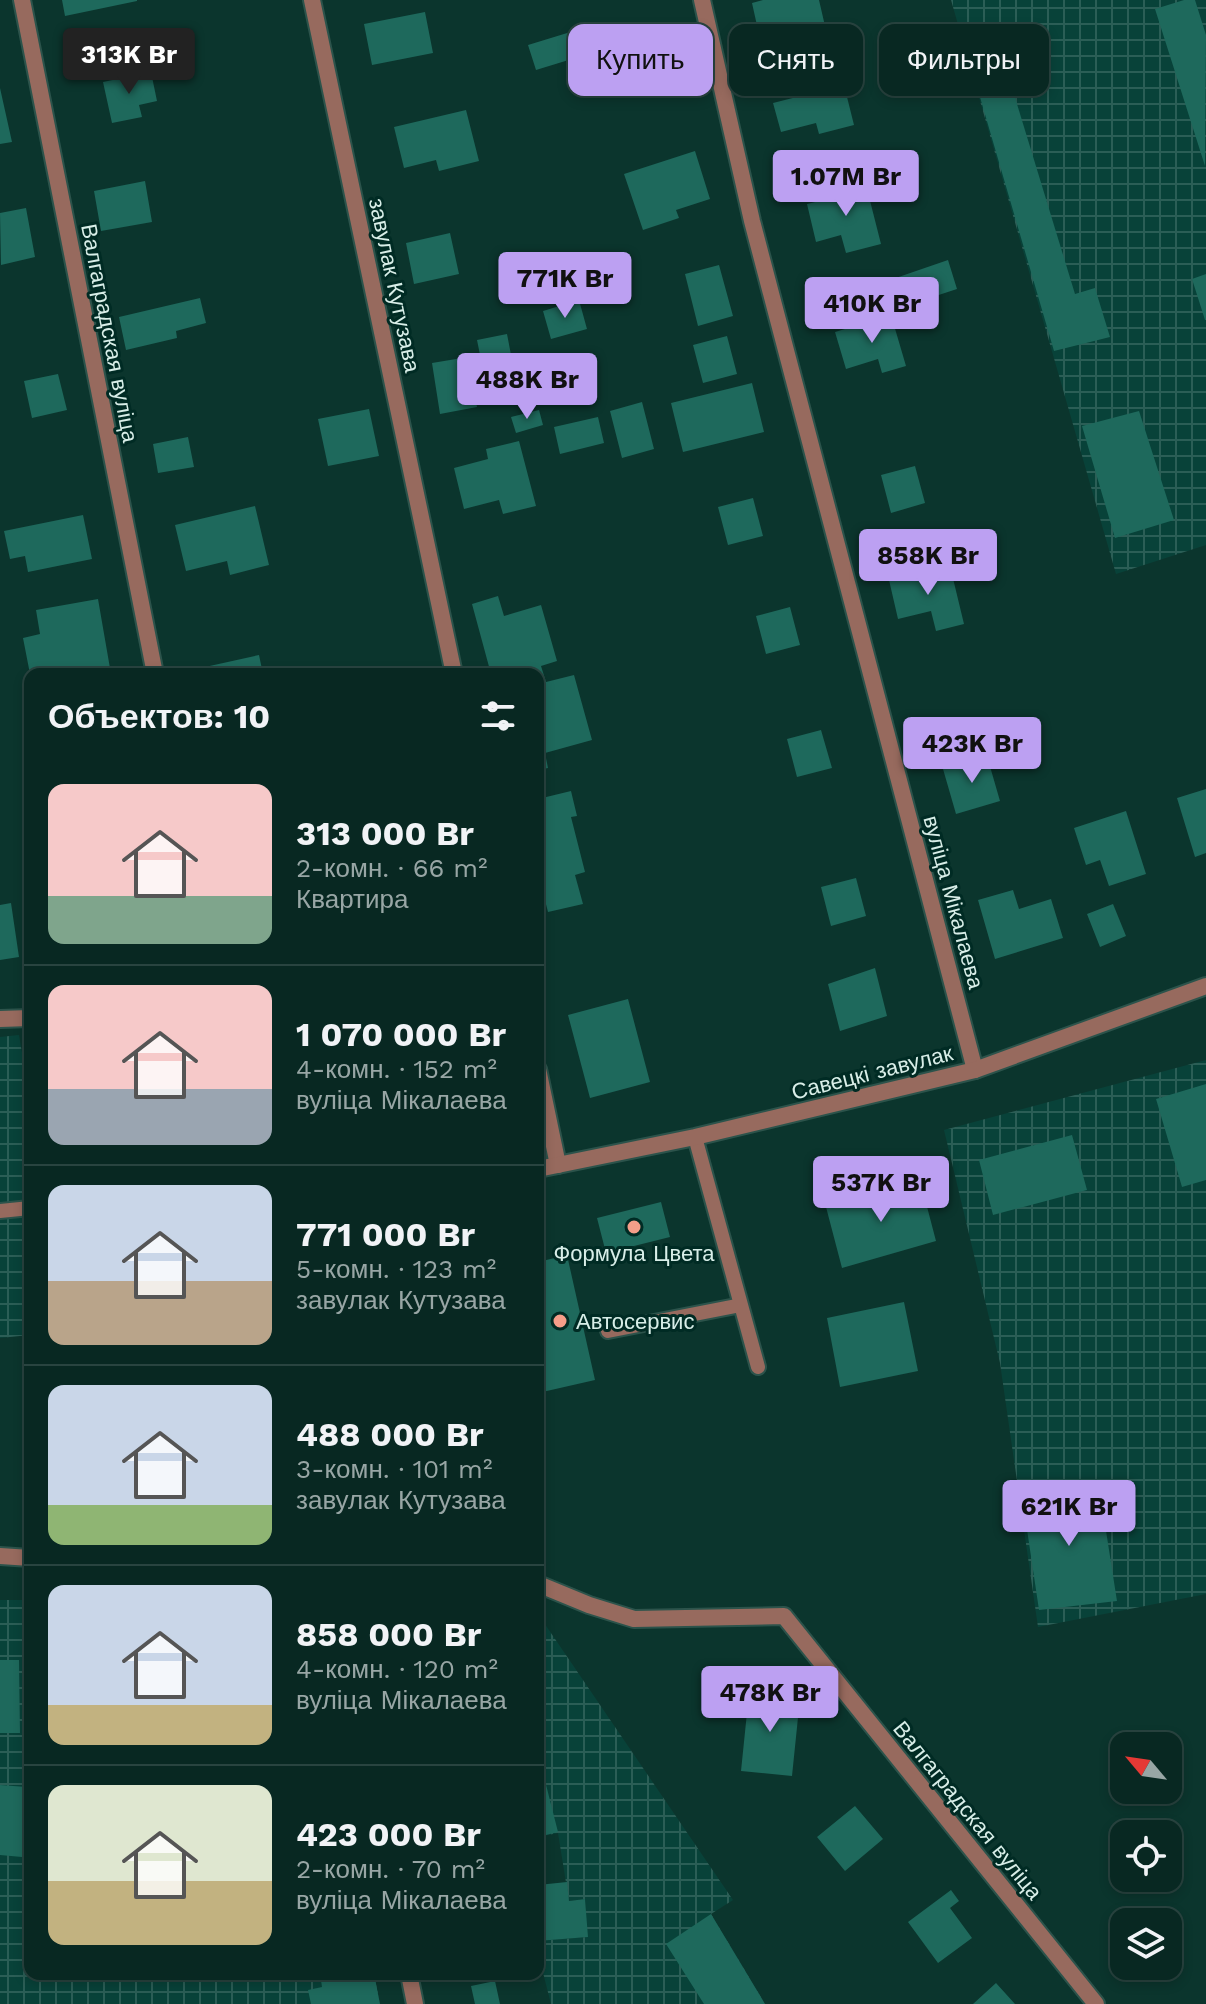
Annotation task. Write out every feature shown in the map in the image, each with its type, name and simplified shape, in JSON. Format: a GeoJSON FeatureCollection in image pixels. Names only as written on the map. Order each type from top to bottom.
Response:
{"type":"FeatureCollection","features":[{"type":"Feature","properties":{"kind":"street","name":"Валгаградская вуліца"},"geometry":{"type":"LineString","coordinates":[[22,0],[154,668]]}},
{"type":"Feature","properties":{"kind":"street","name":"завулак Кутузава"},"geometry":{"type":"LineString","coordinates":[[312,0],[453,668]]}},
{"type":"Feature","properties":{"kind":"street","name":"вуліца Мікалаева"},"geometry":{"type":"LineString","coordinates":[[702,0],[752,221],[975,1070]]}},
{"type":"Feature","properties":{"kind":"street","name":"Савецкі завулак"},"geometry":{"type":"LineString","coordinates":[[544,1168],[695,1137],[975,1070],[1206,986]]}},
{"type":"Feature","properties":{"kind":"street"},"geometry":{"type":"LineString","coordinates":[[0,1019],[24,1018]]}},
{"type":"Feature","properties":{"kind":"street"},"geometry":{"type":"LineString","coordinates":[[544,1098],[558,1165]]}},
{"type":"Feature","properties":{"kind":"street"},"geometry":{"type":"LineString","coordinates":[[0,1556],[24,1558]]}},
{"type":"Feature","properties":{"kind":"street","name":"Валгаградская вуліца"},"geometry":{"type":"LineString","coordinates":[[544,1586],[634,1619],[784,1616],[1096,2004]]}},
{"type":"Feature","properties":{"kind":"street"},"geometry":{"type":"LineString","coordinates":[[410,1980],[415,2004]]}},
{"type":"Feature","properties":{"kind":"lane"},"geometry":{"type":"LineString","coordinates":[[695,1137],[758,1367]]}},
{"type":"Feature","properties":{"kind":"lane"},"geometry":{"type":"LineString","coordinates":[[0,1211],[24,1209]]}},
{"type":"Feature","properties":{"kind":"lane"},"geometry":{"type":"LineString","coordinates":[[608,1331],[741,1305]]}},
{"type":"Feature","properties":{"kind":"shaded area"},"geometry":{"type":"Polygon","coordinates":[[[951,0],[1206,0],[1206,545],[1116,574],[979,96],[1049,96],[1049,24],[958,24],[951,0]]]}},
{"type":"Feature","properties":{"kind":"shaded area"},"geometry":{"type":"Polygon","coordinates":[[[19,1035],[24,1065],[24,1336],[0,1338],[0,1037],[19,1035]]]}},
{"type":"Feature","properties":{"kind":"shaded area"},"geometry":{"type":"Polygon","coordinates":[[[1206,1060],[1206,1594],[1038,1627],[1000,1363],[944,1130],[1206,1060]]]}},
{"type":"Feature","properties":{"kind":"shaded area"},"geometry":{"type":"Polygon","coordinates":[[[0,1600],[24,1600],[24,1980],[375,1980],[380,2004],[0,2004],[0,1600]]]}},
{"type":"Feature","properties":{"kind":"shaded area"},"geometry":{"type":"Polygon","coordinates":[[[544,1623],[733,1900],[711,1914],[765,2004],[551,2004],[544,1977],[544,1941],[587,1937],[585,1899],[569,1901],[558,1833],[544,1836],[544,1623]]]}},
{"type":"Feature","properties":{"kind":"building"},"geometry":{"type":"Polygon","coordinates":[[[62,0],[137,0],[137,1],[65,16],[62,0]]]}},
{"type":"Feature","properties":{"kind":"building"},"geometry":{"type":"Polygon","coordinates":[[[763,0],[819,0],[825,24],[757,24],[752,3],[763,0]]]}},
{"type":"Feature","properties":{"kind":"building"},"geometry":{"type":"Polygon","coordinates":[[[1184,0],[1195,0],[1206,35],[1205,166],[1155,9],[1184,0]]]}},
{"type":"Feature","properties":{"kind":"building"},"geometry":{"type":"Polygon","coordinates":[[[425,12],[433,53],[372,65],[364,24],[425,12]]]}},
{"type":"Feature","properties":{"kind":"building"},"geometry":{"type":"Polygon","coordinates":[[[568,33],[568,60],[536,70],[528,45],[568,33]]]}},
{"type":"Feature","properties":{"kind":"building"},"geometry":{"type":"Polygon","coordinates":[[[151,72],[157,101],[139,105],[142,117],[112,123],[103,82],[151,72]]]}},
{"type":"Feature","properties":{"kind":"building"},"geometry":{"type":"Polygon","coordinates":[[[0,88],[12,142],[0,144],[0,88]]]}},
{"type":"Feature","properties":{"kind":"building"},"geometry":{"type":"Polygon","coordinates":[[[801,96],[847,96],[854,125],[819,134],[816,123],[781,132],[773,103],[801,96]]]}},
{"type":"Feature","properties":{"kind":"building"},"geometry":{"type":"Polygon","coordinates":[[[980,96],[1015,96],[1075,294],[1095,288],[1110,337],[1054,351],[980,96]]]}},
{"type":"Feature","properties":{"kind":"building"},"geometry":{"type":"Polygon","coordinates":[[[466,110],[479,161],[439,171],[436,160],[404,168],[394,127],[466,110]]]}},
{"type":"Feature","properties":{"kind":"building"},"geometry":{"type":"Polygon","coordinates":[[[695,151],[710,199],[676,210],[679,218],[643,230],[624,174],[695,151]]]}},
{"type":"Feature","properties":{"kind":"building"},"geometry":{"type":"Polygon","coordinates":[[[145,181],[152,222],[101,231],[94,191],[145,181]]]}},
{"type":"Feature","properties":{"kind":"building"},"geometry":{"type":"Polygon","coordinates":[[[865,181],[881,244],[846,253],[841,235],[816,242],[807,204],[832,198],[830,189],[865,181]]]}},
{"type":"Feature","properties":{"kind":"building"},"geometry":{"type":"Polygon","coordinates":[[[26,208],[35,257],[1,265],[0,213],[26,208]]]}},
{"type":"Feature","properties":{"kind":"building"},"geometry":{"type":"Polygon","coordinates":[[[450,233],[459,274],[414,284],[406,243],[450,233]]]}},
{"type":"Feature","properties":{"kind":"building"},"geometry":{"type":"Polygon","coordinates":[[[948,260],[957,289],[896,309],[887,281],[948,260]]]}},
{"type":"Feature","properties":{"kind":"building"},"geometry":{"type":"Polygon","coordinates":[[[719,265],[733,316],[698,326],[685,274],[719,265]]]}},
{"type":"Feature","properties":{"kind":"building"},"geometry":{"type":"Polygon","coordinates":[[[1206,274],[1206,320],[1205,320],[1192,279],[1206,274]]]}},
{"type":"Feature","properties":{"kind":"building"},"geometry":{"type":"Polygon","coordinates":[[[200,298],[206,323],[176,331],[177,338],[126,350],[119,317],[200,298]]]}},
{"type":"Feature","properties":{"kind":"building"},"geometry":{"type":"Polygon","coordinates":[[[579,300],[587,329],[551,339],[543,311],[579,300]]]}},
{"type":"Feature","properties":{"kind":"building"},"geometry":{"type":"Polygon","coordinates":[[[891,315],[906,366],[882,373],[878,359],[846,369],[835,332],[891,315]]]}},
{"type":"Feature","properties":{"kind":"building"},"geometry":{"type":"Polygon","coordinates":[[[507,334],[517,386],[474,393],[477,407],[440,414],[432,363],[480,355],[477,340],[507,334]]]}},
{"type":"Feature","properties":{"kind":"building"},"geometry":{"type":"Polygon","coordinates":[[[727,336],[737,374],[703,383],[693,345],[727,336]]]}},
{"type":"Feature","properties":{"kind":"building"},"geometry":{"type":"Polygon","coordinates":[[[58,374],[67,410],[32,418],[24,381],[58,374]]]}},
{"type":"Feature","properties":{"kind":"building"},"geometry":{"type":"Polygon","coordinates":[[[752,383],[764,432],[683,452],[671,403],[752,383]]]}},
{"type":"Feature","properties":{"kind":"building"},"geometry":{"type":"Polygon","coordinates":[[[642,402],[654,449],[622,458],[610,411],[642,402]]]}},
{"type":"Feature","properties":{"kind":"building"},"geometry":{"type":"Polygon","coordinates":[[[369,409],[379,456],[328,466],[318,419],[369,409]]]}},
{"type":"Feature","properties":{"kind":"building"},"geometry":{"type":"Polygon","coordinates":[[[539,410],[543,425],[516,433],[511,417],[539,410]]]}},
{"type":"Feature","properties":{"kind":"building"},"geometry":{"type":"Polygon","coordinates":[[[1139,411],[1174,520],[1115,538],[1082,426],[1139,411]]]}},
{"type":"Feature","properties":{"kind":"building"},"geometry":{"type":"Polygon","coordinates":[[[598,417],[604,443],[560,454],[554,427],[598,417]]]}},
{"type":"Feature","properties":{"kind":"building"},"geometry":{"type":"Polygon","coordinates":[[[188,437],[194,467],[158,473],[153,444],[188,437]]]}},
{"type":"Feature","properties":{"kind":"building"},"geometry":{"type":"Polygon","coordinates":[[[519,441],[536,506],[503,514],[499,500],[464,509],[454,468],[488,459],[486,449],[519,441]]]}},
{"type":"Feature","properties":{"kind":"building"},"geometry":{"type":"Polygon","coordinates":[[[915,466],[925,503],[891,513],[881,475],[915,466]]]}},
{"type":"Feature","properties":{"kind":"building"},"geometry":{"type":"Polygon","coordinates":[[[753,498],[763,536],[728,545],[718,507],[753,498]]]}},
{"type":"Feature","properties":{"kind":"building"},"geometry":{"type":"Polygon","coordinates":[[[255,506],[269,565],[230,575],[227,561],[186,571],[175,525],[255,506]]]}},
{"type":"Feature","properties":{"kind":"building"},"geometry":{"type":"Polygon","coordinates":[[[83,515],[92,559],[28,572],[25,556],[10,559],[4,531],[83,515]]]}},
{"type":"Feature","properties":{"kind":"building"},"geometry":{"type":"Polygon","coordinates":[[[950,566],[964,624],[936,631],[931,611],[898,619],[889,580],[950,566]]]}},
{"type":"Feature","properties":{"kind":"building"},"geometry":{"type":"Polygon","coordinates":[[[498,596],[504,616],[541,605],[557,661],[542,668],[489,668],[472,604],[498,596]]]}},
{"type":"Feature","properties":{"kind":"building"},"geometry":{"type":"Polygon","coordinates":[[[98,599],[110,668],[29,668],[23,638],[40,634],[36,610],[98,599]]]}},
{"type":"Feature","properties":{"kind":"building"},"geometry":{"type":"Polygon","coordinates":[[[790,607],[800,645],[766,654],[756,616],[790,607]]]}},
{"type":"Feature","properties":{"kind":"building"},"geometry":{"type":"Polygon","coordinates":[[[259,655],[262,668],[200,668],[259,655]]]}},
{"type":"Feature","properties":{"kind":"building"},"geometry":{"type":"Polygon","coordinates":[[[574,675],[592,740],[545,753],[548,768],[544,769],[544,676],[546,682],[574,675]]]}},
{"type":"Feature","properties":{"kind":"building"},"geometry":{"type":"Polygon","coordinates":[[[821,730],[832,768],[797,777],[787,739],[821,730]]]}},
{"type":"Feature","properties":{"kind":"building"},"geometry":{"type":"Polygon","coordinates":[[[987,756],[1000,801],[956,814],[943,769],[987,756]]]}},
{"type":"Feature","properties":{"kind":"building"},"geometry":{"type":"Polygon","coordinates":[[[1206,789],[1206,853],[1195,857],[1177,798],[1206,789]]]}},
{"type":"Feature","properties":{"kind":"building"},"geometry":{"type":"Polygon","coordinates":[[[571,791],[577,816],[571,817],[585,872],[575,875],[583,904],[548,912],[544,896],[544,798],[571,791]]]}},
{"type":"Feature","properties":{"kind":"building"},"geometry":{"type":"Polygon","coordinates":[[[1126,811],[1146,874],[1109,886],[1100,860],[1086,865],[1074,828],[1126,811]]]}},
{"type":"Feature","properties":{"kind":"building"},"geometry":{"type":"Polygon","coordinates":[[[856,878],[866,916],[831,926],[821,887],[856,878]]]}},
{"type":"Feature","properties":{"kind":"building"},"geometry":{"type":"Polygon","coordinates":[[[1013,890],[1019,909],[1051,899],[1063,938],[995,959],[978,900],[1013,890]]]}},
{"type":"Feature","properties":{"kind":"building"},"geometry":{"type":"Polygon","coordinates":[[[11,903],[19,957],[0,960],[0,905],[11,903]]]}},
{"type":"Feature","properties":{"kind":"building"},"geometry":{"type":"Polygon","coordinates":[[[1113,904],[1126,936],[1100,947],[1087,914],[1113,904]]]}},
{"type":"Feature","properties":{"kind":"building"},"geometry":{"type":"Polygon","coordinates":[[[875,968],[887,1016],[840,1031],[828,984],[875,968]]]}},
{"type":"Feature","properties":{"kind":"building"},"geometry":{"type":"Polygon","coordinates":[[[628,999],[650,1082],[590,1098],[568,1015],[628,999]]]}},
{"type":"Feature","properties":{"kind":"building"},"geometry":{"type":"Polygon","coordinates":[[[1206,1084],[1206,1180],[1182,1187],[1156,1099],[1206,1084]]]}},
{"type":"Feature","properties":{"kind":"building"},"geometry":{"type":"Polygon","coordinates":[[[1072,1135],[1087,1190],[993,1215],[979,1160],[1072,1135]]]}},
{"type":"Feature","properties":{"kind":"building"},"geometry":{"type":"Polygon","coordinates":[[[920,1180],[936,1241],[842,1268],[826,1207],[920,1180]]]}},
{"type":"Feature","properties":{"kind":"building","name":"Формула Цвета"},"geometry":{"type":"Polygon","coordinates":[[[661,1202],[670,1237],[606,1253],[597,1218],[661,1202]]]}},
{"type":"Feature","properties":{"kind":"building","name":"Автосервис"},"geometry":{"type":"Polygon","coordinates":[[[567,1255],[595,1380],[544,1392],[544,1261],[567,1255]]]}},
{"type":"Feature","properties":{"kind":"building"},"geometry":{"type":"Polygon","coordinates":[[[904,1302],[918,1371],[840,1387],[827,1318],[904,1302]]]}},
{"type":"Feature","properties":{"kind":"building"},"geometry":{"type":"Polygon","coordinates":[[[1099,1486],[1117,1601],[1039,1610],[1022,1496],[1099,1486]]]}},
{"type":"Feature","properties":{"kind":"building"},"geometry":{"type":"Polygon","coordinates":[[[0,1660],[19,1660],[20,1733],[0,1733],[0,1660]]]}},
{"type":"Feature","properties":{"kind":"building"},"geometry":{"type":"Polygon","coordinates":[[[749,1693],[800,1698],[792,1776],[741,1771],[749,1693]]]}},
{"type":"Feature","properties":{"kind":"building"},"geometry":{"type":"Polygon","coordinates":[[[544,1777],[558,1832],[544,1836],[544,1777]]]}},
{"type":"Feature","properties":{"kind":"building"},"geometry":{"type":"Polygon","coordinates":[[[0,1785],[24,1787],[22,1857],[0,1855],[0,1785]]]}},
{"type":"Feature","properties":{"kind":"building"},"geometry":{"type":"Polygon","coordinates":[[[855,1806],[883,1839],[845,1871],[817,1837],[855,1806]]]}},
{"type":"Feature","properties":{"kind":"building"},"geometry":{"type":"Polygon","coordinates":[[[567,1882],[569,1901],[585,1899],[588,1937],[544,1941],[544,1884],[567,1882]]]}},
{"type":"Feature","properties":{"kind":"building"},"geometry":{"type":"Polygon","coordinates":[[[951,1890],[959,1901],[950,1908],[972,1938],[938,1963],[908,1922],[951,1890]]]}},
{"type":"Feature","properties":{"kind":"building"},"geometry":{"type":"Polygon","coordinates":[[[711,1914],[765,2004],[704,2004],[666,1944],[711,1914]]]}},
{"type":"Feature","properties":{"kind":"building"},"geometry":{"type":"Polygon","coordinates":[[[321,1980],[375,1980],[380,2004],[311,2004],[308,1990],[322,1987],[321,1980]]]}},
{"type":"Feature","properties":{"kind":"building"},"geometry":{"type":"Polygon","coordinates":[[[495,1981],[500,2004],[475,2004],[471,1986],[495,1981]]]}},
{"type":"Feature","properties":{"kind":"building"},"geometry":{"type":"Polygon","coordinates":[[[996,1983],[1015,2004],[973,2004],[996,1983]]]}},
{"type":"Feature","properties":{"kind":"place","name":"Формула Цвета"},"geometry":{"type":"Point","coordinates":[634,1227]}},
{"type":"Feature","properties":{"kind":"place","name":"Автосервис"},"geometry":{"type":"Point","coordinates":[560,1321]}}]}
